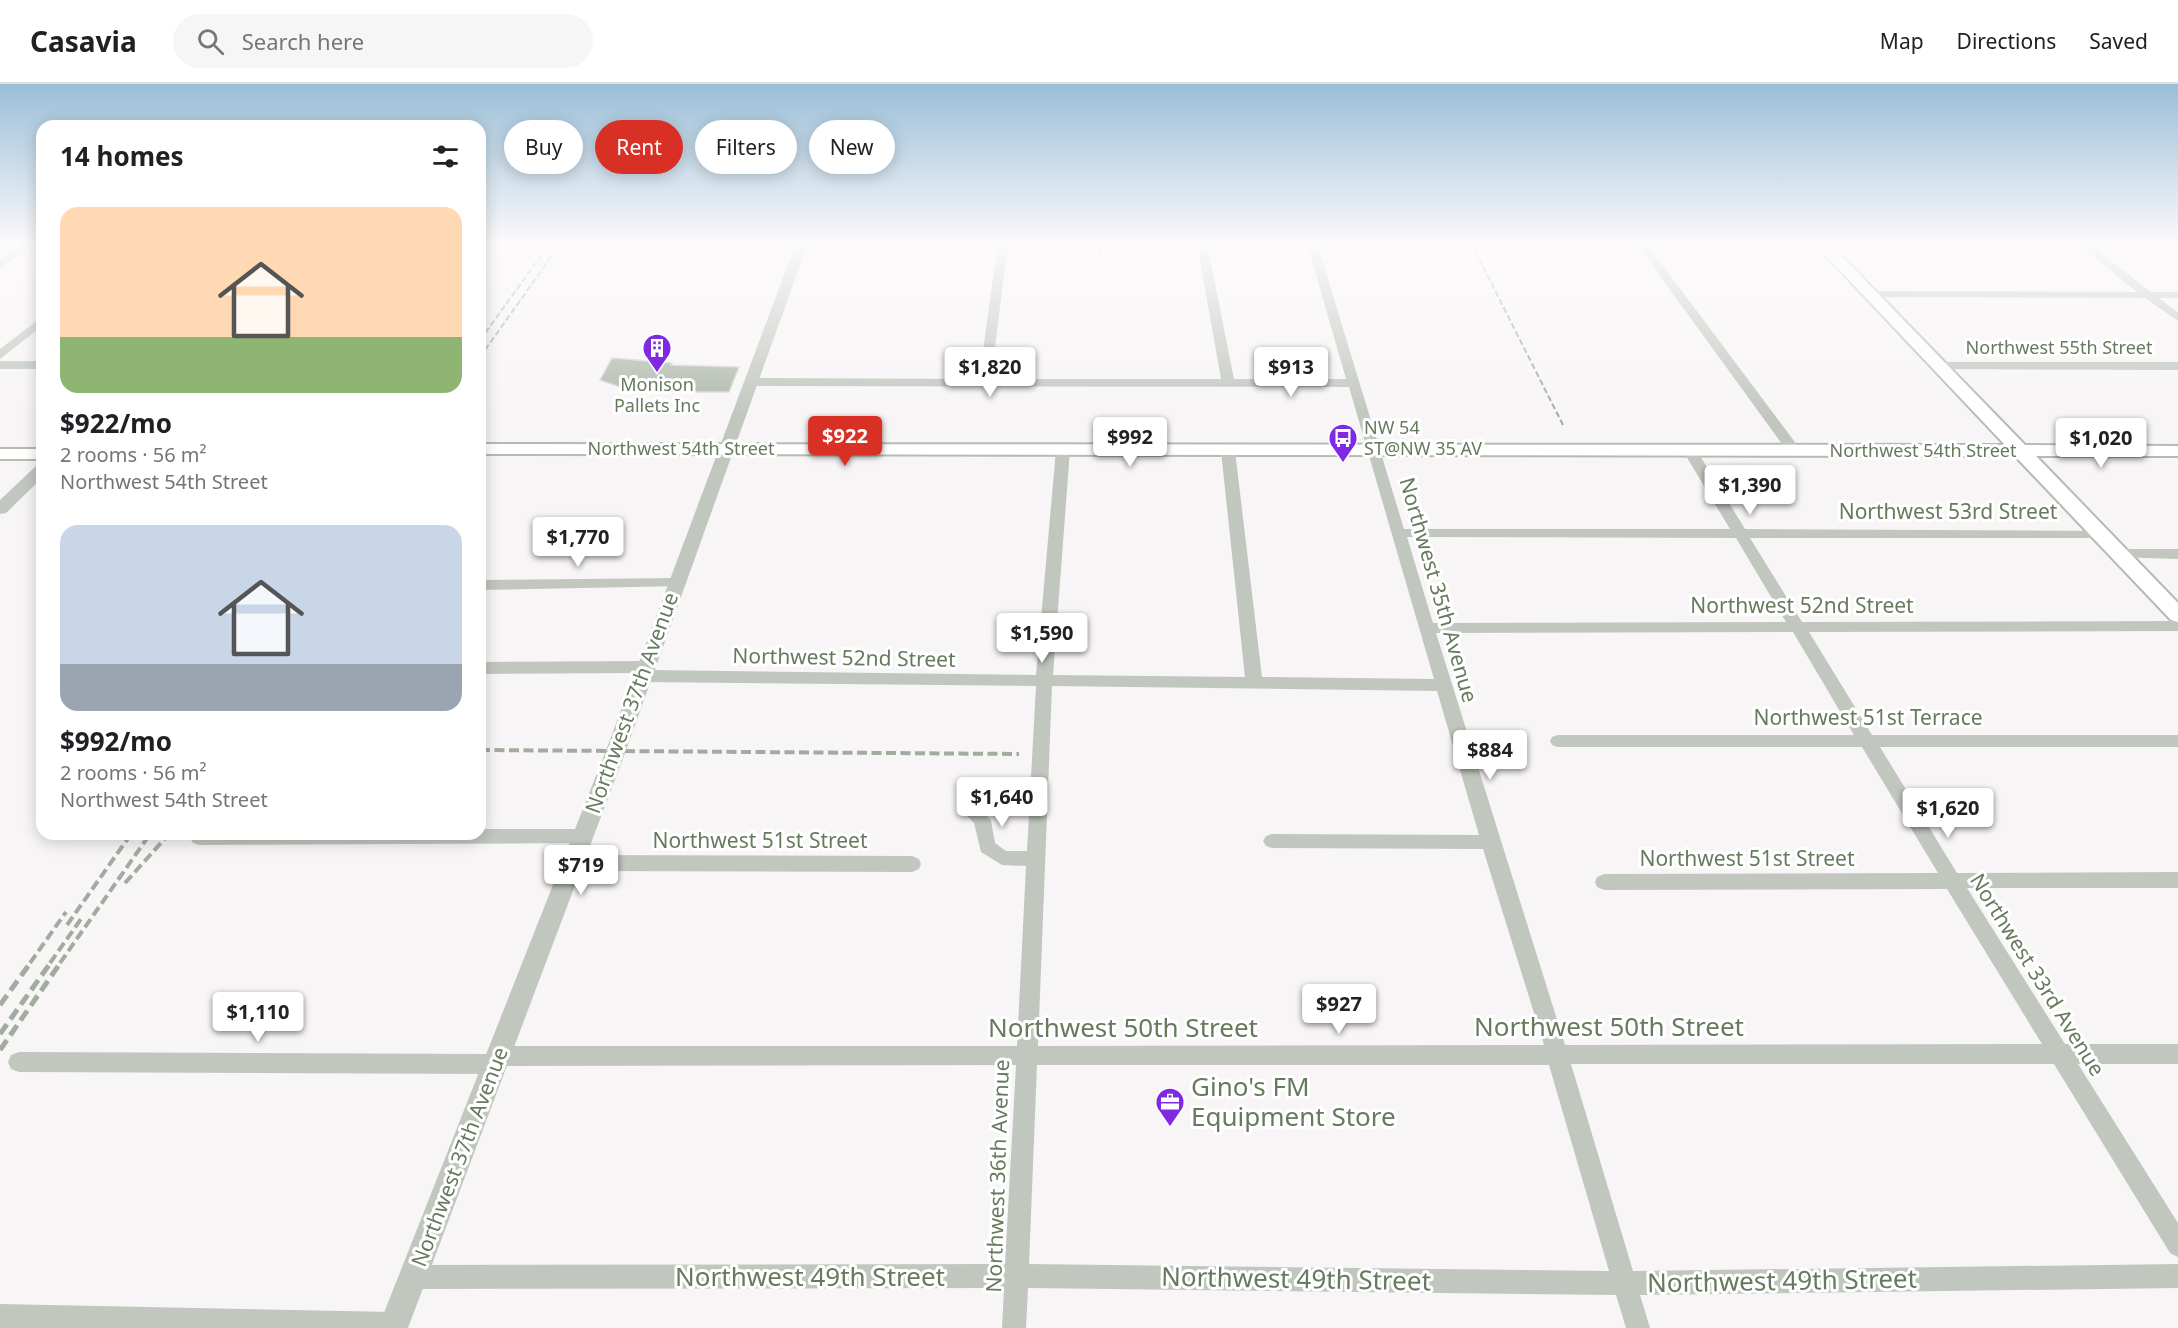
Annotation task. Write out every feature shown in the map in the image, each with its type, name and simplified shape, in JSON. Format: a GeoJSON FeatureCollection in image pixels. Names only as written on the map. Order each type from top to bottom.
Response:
{"type":"FeatureCollection","features":[{"type":"Feature","properties":{"kind":"main road"},"geometry":{"type":"LineString","coordinates":[[1878,301],[2178,615]]}},
{"type":"Feature","properties":{"kind":"main road"},"geometry":{"type":"LineString","coordinates":[[0,443],[36,443]]}},
{"type":"Feature","properties":{"kind":"main road","name":"Northwest 54th Street"},"geometry":{"type":"LineString","coordinates":[[486,449],[2178,451]]}},
{"type":"Feature","properties":{"kind":"main road"},"geometry":{"type":"LineString","coordinates":[[0,454],[36,454]]}},
{"type":"Feature","properties":{"kind":"street","name":"Northwest 37th Avenue"},"geometry":{"type":"LineString","coordinates":[[394,1326],[498,1060],[781,301]]}},
{"type":"Feature","properties":{"kind":"street"},"geometry":{"type":"LineString","coordinates":[[984,383],[995,301]]}},
{"type":"Feature","properties":{"kind":"street"},"geometry":{"type":"LineString","coordinates":[[1213,301],[1228,382]]}},
{"type":"Feature","properties":{"kind":"street","name":"Northwest 35th Avenue"},"geometry":{"type":"LineString","coordinates":[[1329,301],[1490,842],[1557,1054],[1638,1328]]}},
{"type":"Feature","properties":{"kind":"street"},"geometry":{"type":"LineString","coordinates":[[1683,301],[1794,452]]}},
{"type":"Feature","properties":{"kind":"street"},"geometry":{"type":"LineString","coordinates":[[2156,301],[2178,318]]}},
{"type":"Feature","properties":{"kind":"street"},"geometry":{"type":"LineString","coordinates":[[0,355],[36,325]]}},
{"type":"Feature","properties":{"kind":"street"},"geometry":{"type":"LineString","coordinates":[[0,365],[36,365]]}},
{"type":"Feature","properties":{"kind":"street","name":"Northwest 55th Street"},"geometry":{"type":"LineString","coordinates":[[1940,366],[2178,366]]}},
{"type":"Feature","properties":{"kind":"street"},"geometry":{"type":"LineString","coordinates":[[752,382],[1354,383]]}},
{"type":"Feature","properties":{"kind":"street","name":"Northwest 36th Avenue"},"geometry":{"type":"LineString","coordinates":[[1014,1328],[1044,681],[1063,450]]}},
{"type":"Feature","properties":{"kind":"street"},"geometry":{"type":"LineString","coordinates":[[1228,451],[1254,682]]}},
{"type":"Feature","properties":{"kind":"street","name":"Northwest 33rd Avenue"},"geometry":{"type":"LineString","coordinates":[[1690,451],[2178,1245]]}},
{"type":"Feature","properties":{"kind":"street"},"geometry":{"type":"LineString","coordinates":[[0,509],[36,475]]}},
{"type":"Feature","properties":{"kind":"street","name":"Northwest 53rd Street"},"geometry":{"type":"LineString","coordinates":[[1398,533],[2102,534]]}},
{"type":"Feature","properties":{"kind":"street"},"geometry":{"type":"LineString","coordinates":[[2120,554],[2178,554]]}},
{"type":"Feature","properties":{"kind":"street"},"geometry":{"type":"LineString","coordinates":[[486,585],[677,584]]}},
{"type":"Feature","properties":{"kind":"street","name":"Northwest 52nd Street"},"geometry":{"type":"LineString","coordinates":[[1426,627],[2178,626]]}},
{"type":"Feature","properties":{"kind":"street","name":"Northwest 52nd Street"},"geometry":{"type":"LineString","coordinates":[[486,668],[1044,681],[1443,685]]}},
{"type":"Feature","properties":{"kind":"street","name":"Northwest 51st Terrace"},"geometry":{"type":"LineString","coordinates":[[1558,741],[2178,741]]}},
{"type":"Feature","properties":{"kind":"street"},"geometry":{"type":"LineString","coordinates":[[968,790],[966,806],[982,820],[987,847],[1002,858],[1035,859]]}},
{"type":"Feature","properties":{"kind":"street"},"geometry":{"type":"LineString","coordinates":[[486,837],[582,836]]}},
{"type":"Feature","properties":{"kind":"street"},"geometry":{"type":"LineString","coordinates":[[1272,841],[1490,842]]}},
{"type":"Feature","properties":{"kind":"street","name":"Northwest 51st Street"},"geometry":{"type":"LineString","coordinates":[[571,863],[912,864]]}},
{"type":"Feature","properties":{"kind":"street","name":"Northwest 51st Street"},"geometry":{"type":"LineString","coordinates":[[1604,882],[2178,880]]}},
{"type":"Feature","properties":{"kind":"street","name":"Northwest 50th Street"},"geometry":{"type":"LineString","coordinates":[[19,1062],[1026,1055],[2178,1054]]}},
{"type":"Feature","properties":{"kind":"street","name":"Northwest 49th Street"},"geometry":{"type":"LineString","coordinates":[[413,1277],[1017,1276],[1624,1283],[2178,1276]]}},
{"type":"Feature","properties":{"kind":"street"},"geometry":{"type":"LineString","coordinates":[[0,1316],[394,1326]]}},
{"type":"Feature","properties":{"kind":"building","name":"Monison Pallets Inc"},"geometry":{"type":"Polygon","coordinates":[[[612,358],[672,363],[671,365],[739,367],[729,392],[659,392],[620,387],[600,380],[612,358]]]}},
{"type":"Feature","properties":{"kind":"railway"},"geometry":{"type":"LineString","coordinates":[[486,332],[508,301]]}},
{"type":"Feature","properties":{"kind":"railway"},"geometry":{"type":"LineString","coordinates":[[486,349],[520,301]]}},
{"type":"Feature","properties":{"kind":"railway"},"geometry":{"type":"LineString","coordinates":[[1500,301],[1563,425]]}},
{"type":"Feature","properties":{"kind":"railway"},"geometry":{"type":"LineString","coordinates":[[486,750],[1019,754]]}},
{"type":"Feature","properties":{"kind":"railway"},"geometry":{"type":"LineString","coordinates":[[67,925],[127,840]]}},
{"type":"Feature","properties":{"kind":"railway"},"geometry":{"type":"LineString","coordinates":[[60,963],[146,840]]}},
{"type":"Feature","properties":{"kind":"railway"},"geometry":{"type":"LineString","coordinates":[[125,883],[164,840]]}},
{"type":"Feature","properties":{"kind":"railway"},"geometry":{"type":"LineString","coordinates":[[30,963],[66,912]]}},
{"type":"Feature","properties":{"kind":"railway"},"geometry":{"type":"LineString","coordinates":[[50,963],[81,919]]}},
{"type":"Feature","properties":{"kind":"railway"},"geometry":{"type":"LineString","coordinates":[[0,1005],[31,962]]}},
{"type":"Feature","properties":{"kind":"railway"},"geometry":{"type":"LineString","coordinates":[[0,1034],[51,962]]}},
{"type":"Feature","properties":{"kind":"railway"},"geometry":{"type":"LineString","coordinates":[[0,1050],[61,962]]}},
{"type":"Feature","properties":{"kind":"place","name":"Monison Pallets Inc"},"geometry":{"type":"Point","coordinates":[657,374]}},
{"type":"Feature","properties":{"kind":"place","name":"NW 54 ST@NW 35 AV"},"geometry":{"type":"Point","coordinates":[1343,464]}},
{"type":"Feature","properties":{"kind":"place","name":"Gino's FM Equipment Store"},"geometry":{"type":"Point","coordinates":[1170,1128]}}]}
